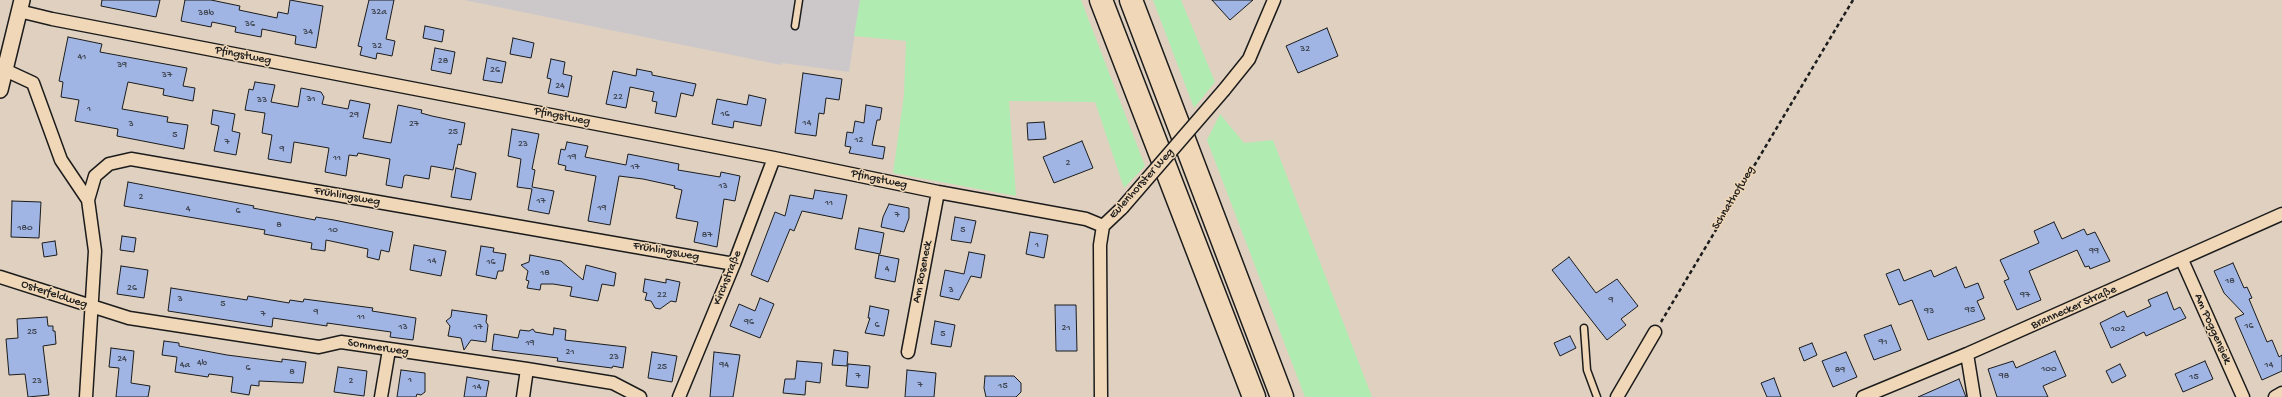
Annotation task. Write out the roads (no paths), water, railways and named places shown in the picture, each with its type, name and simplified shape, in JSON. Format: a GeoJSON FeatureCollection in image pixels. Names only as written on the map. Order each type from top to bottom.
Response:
{"type":"FeatureCollection","features":[{"type":"Feature","properties":{"kind":"highway"},"geometry":{"type":"LineString","coordinates":[[1102,0],[1254,397]]}},
{"type":"Feature","properties":{"kind":"highway"},"geometry":{"type":"LineString","coordinates":[[1130,0],[1282,397]]}},
{"type":"Feature","properties":{"kind":"street","name":"Eulenhorster Weg"},"geometry":{"type":"LineString","coordinates":[[1101,397],[1100,245],[1104,226],[1122,208],[1249,60],[1274,0]]}},
{"type":"Feature","properties":{"kind":"street"},"geometry":{"type":"LineString","coordinates":[[0,90],[20,5]]}},
{"type":"Feature","properties":{"kind":"street","name":"Pfingstweg"},"geometry":{"type":"LineString","coordinates":[[20,5],[52,19],[774,158],[938,192],[1086,219],[1104,226]]}},
{"type":"Feature","properties":{"kind":"street"},"geometry":{"type":"LineString","coordinates":[[5,70],[34,83],[61,160],[88,200]]}},
{"type":"Feature","properties":{"kind":"street","name":"Kirchstraße"},"geometry":{"type":"LineString","coordinates":[[679,397],[734,264],[774,158]]}},
{"type":"Feature","properties":{"kind":"street","name":"Frühlingsweg"},"geometry":{"type":"LineString","coordinates":[[92,306],[95,251],[88,200],[95,176],[109,164],[131,159],[734,264]]}},
{"type":"Feature","properties":{"kind":"street","name":"Am Roseneck"},"geometry":{"type":"LineString","coordinates":[[908,352],[938,192]]}},
{"type":"Feature","properties":{"kind":"street","name":"Brannecker Straße"},"geometry":{"type":"LineString","coordinates":[[1863,397],[1967,354],[2182,260],[2282,214]]}},
{"type":"Feature","properties":{"kind":"street","name":"Am Poggensiek"},"geometry":{"type":"LineString","coordinates":[[2182,260],[2243,397]]}},
{"type":"Feature","properties":{"kind":"street","name":"Osterfeldweg"},"geometry":{"type":"LineString","coordinates":[[0,277],[92,306],[86,397]]}},
{"type":"Feature","properties":{"kind":"street","name":"Sommerweg"},"geometry":{"type":"LineString","coordinates":[[92,306],[129,318],[319,347],[341,342],[613,383],[640,397]]}},
{"type":"Feature","properties":{"kind":"street"},"geometry":{"type":"LineString","coordinates":[[1617,397],[1655,332]]}},
{"type":"Feature","properties":{"kind":"street"},"geometry":{"type":"LineString","coordinates":[[381,397],[389,350]]}},
{"type":"Feature","properties":{"kind":"street"},"geometry":{"type":"LineString","coordinates":[[1967,354],[1974,397]]}},
{"type":"Feature","properties":{"kind":"street"},"geometry":{"type":"LineString","coordinates":[[523,397],[527,369]]}},
{"type":"Feature","properties":{"kind":"street"},"geometry":{"type":"LineString","coordinates":[[2275,397],[2282,394]]}},
{"type":"Feature","properties":{"kind":"lane"},"geometry":{"type":"LineString","coordinates":[[795,26],[799,0]]}},
{"type":"Feature","properties":{"kind":"lane"},"geometry":{"type":"LineString","coordinates":[[1584,328],[1587,370],[1597,397]]}}]}
